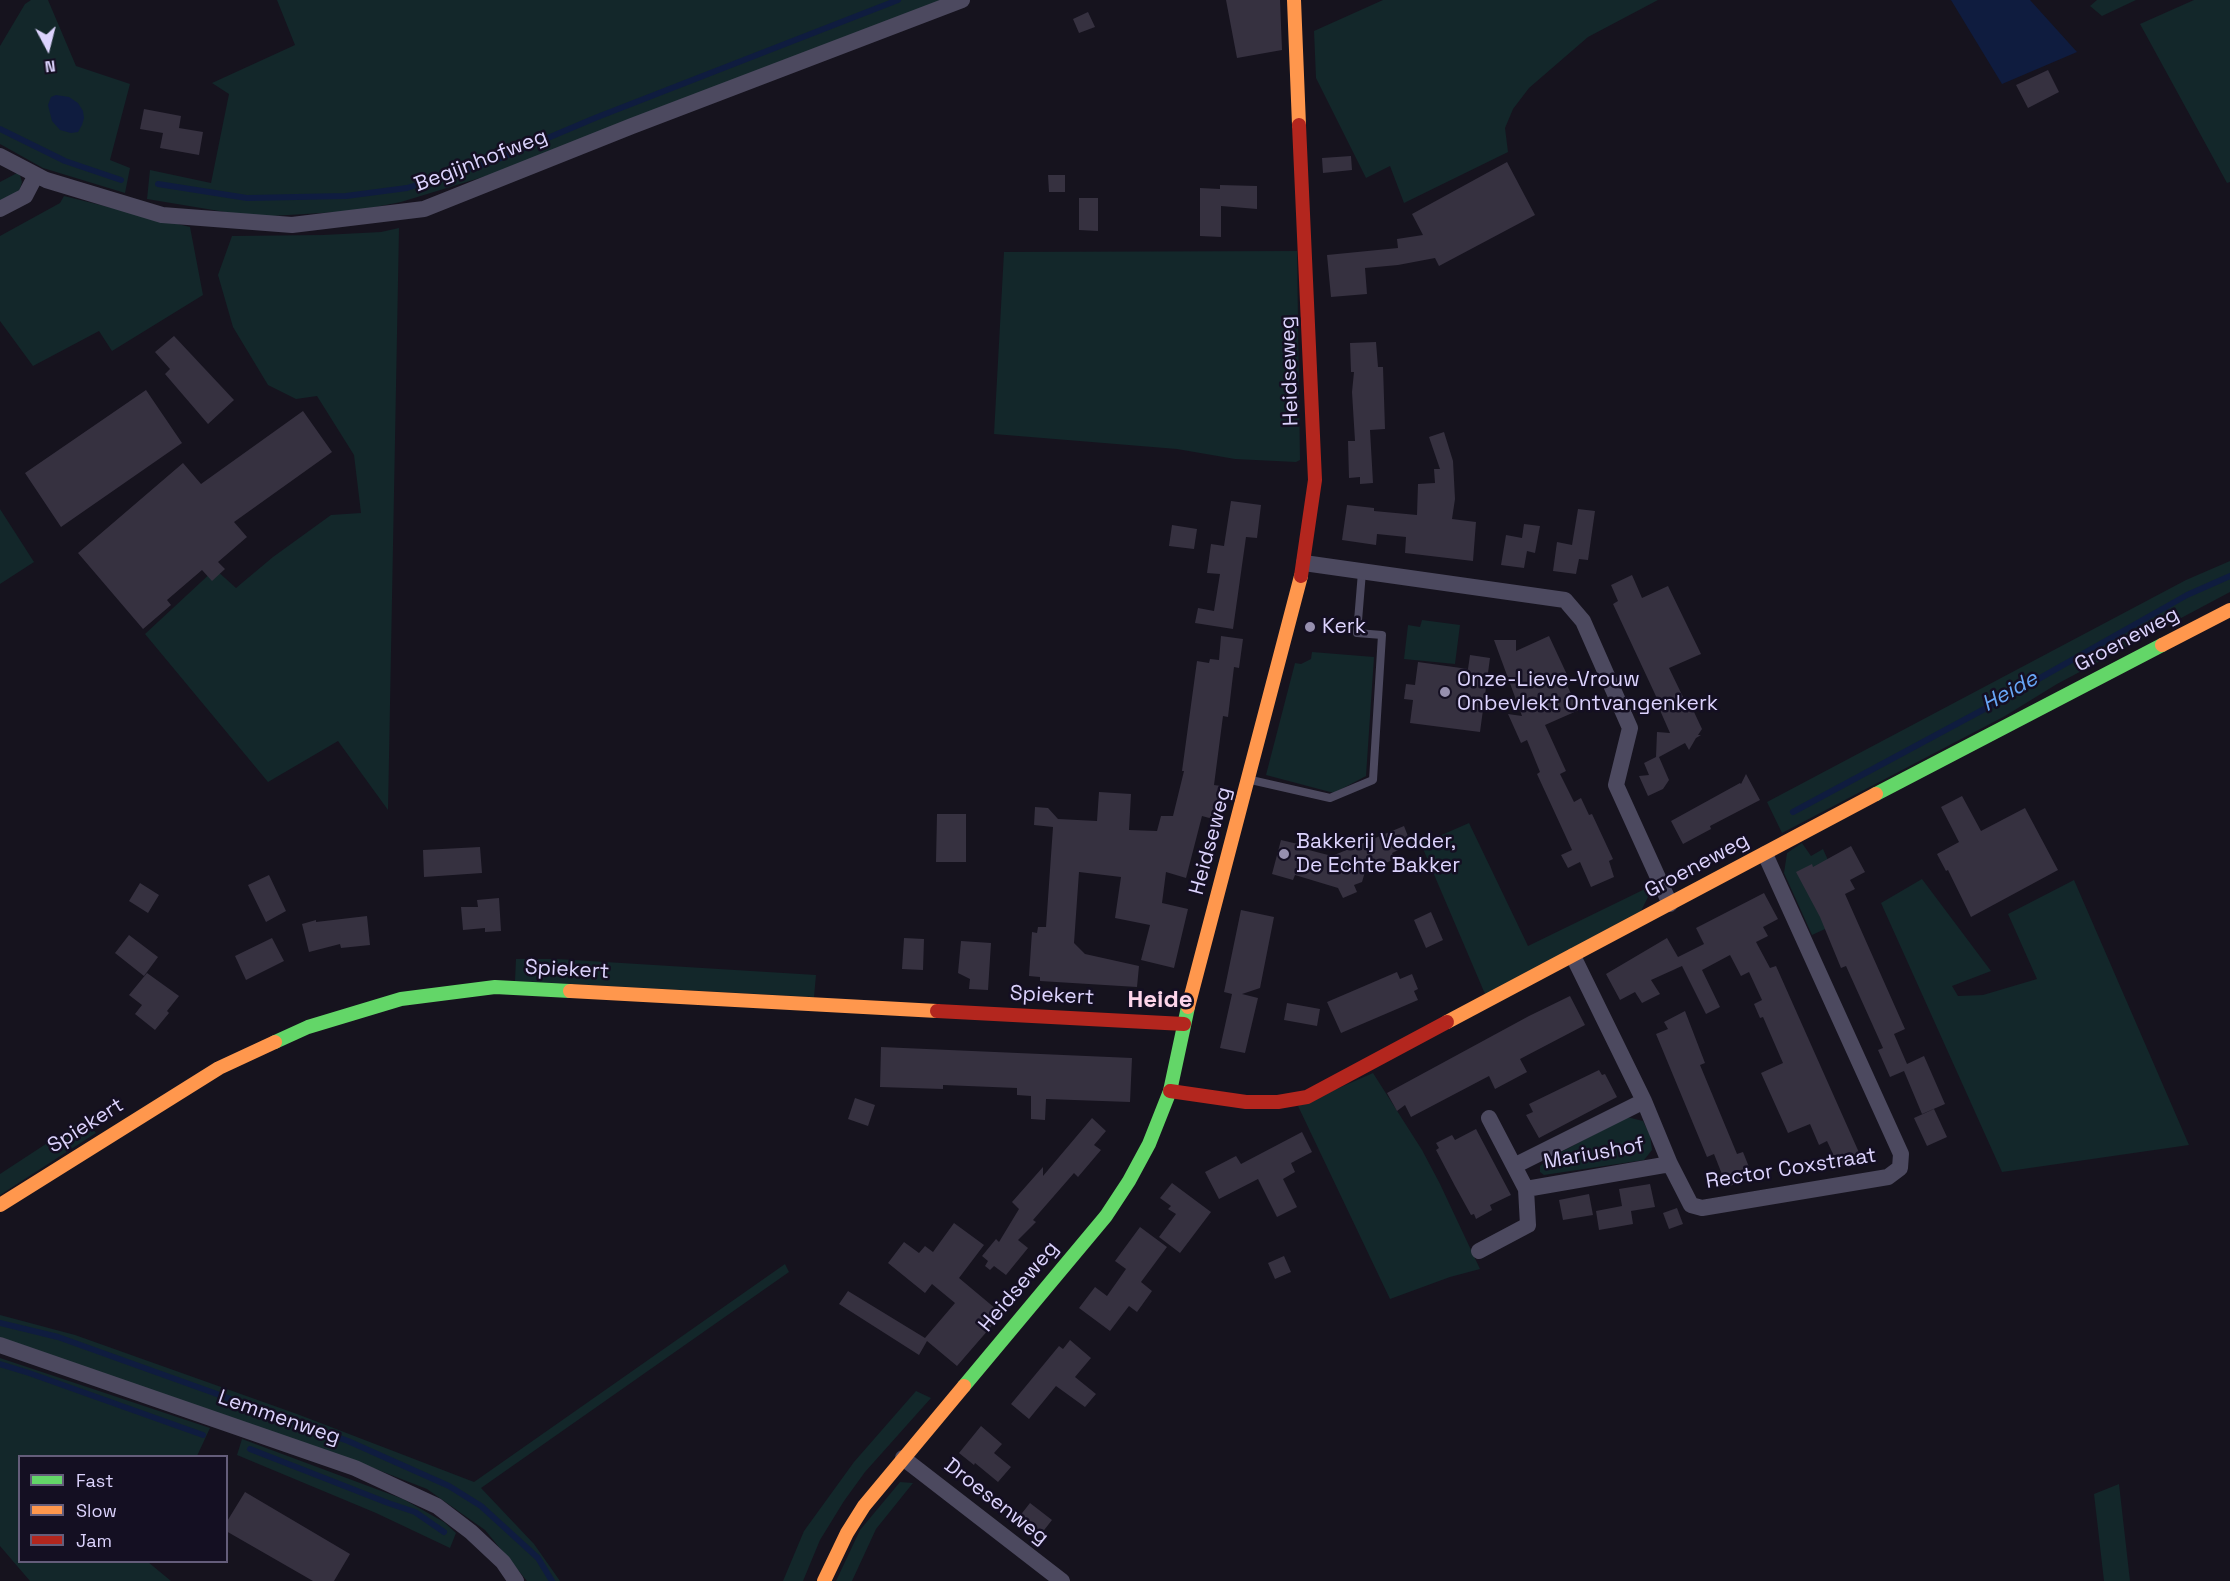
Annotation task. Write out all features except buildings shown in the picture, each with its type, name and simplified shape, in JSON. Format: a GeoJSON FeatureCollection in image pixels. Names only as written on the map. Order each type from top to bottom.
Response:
{"type":"FeatureCollection","features":[{"type":"Feature","properties":{"kind":"street","name":"Begijnhofweg"},"geometry":{"type":"LineString","coordinates":[[0,156],[46,180],[162,215],[292,225],[424,209],[632,126],[962,0]]}},
{"type":"Feature","properties":{"kind":"street","name":"Heidseweg"},"geometry":{"type":"LineString","coordinates":[[824,1581],[852,1524],[864,1506],[1106,1216],[1129,1181],[1149,1144],[1170,1090],[1184,1024],[1304,563],[1315,480],[1294,0]]}},
{"type":"Feature","properties":{"kind":"street"},"geometry":{"type":"LineString","coordinates":[[0,209],[26,196],[36,175]]}},
{"type":"Feature","properties":{"kind":"street"},"geometry":{"type":"LineString","coordinates":[[1304,563],[1565,600],[1583,621],[1629,728],[1616,785],[1670,904]]}},
{"type":"Feature","properties":{"kind":"street","name":"Groeneweg"},"geometry":{"type":"LineString","coordinates":[[1170,1090],[1246,1102],[1278,1102],[1307,1097],[1881,790],[2230,610]]}},
{"type":"Feature","properties":{"kind":"street","name":"Rector Coxstraat"},"geometry":{"type":"LineString","coordinates":[[1573,956],[1644,1101],[1670,1164],[1691,1205],[1702,1208],[1888,1177],[1900,1168],[1901,1154],[1765,854]]}},
{"type":"Feature","properties":{"kind":"street","name":"Spiekert"},"geometry":{"type":"LineString","coordinates":[[0,1205],[219,1068],[308,1027],[401,999],[495,987],[1184,1024]]}},
{"type":"Feature","properties":{"kind":"street","name":"Mariushof"},"geometry":{"type":"LineString","coordinates":[[1514,1166],[1644,1101]]}},
{"type":"Feature","properties":{"kind":"street","name":"Mariushof"},"geometry":{"type":"LineString","coordinates":[[1479,1251],[1528,1225],[1526,1189],[1489,1118]]}},
{"type":"Feature","properties":{"kind":"street","name":"Mariushof"},"geometry":{"type":"LineString","coordinates":[[1526,1189],[1670,1164]]}},
{"type":"Feature","properties":{"kind":"street","name":"Lemmenweg"},"geometry":{"type":"LineString","coordinates":[[0,1345],[355,1468],[437,1506],[471,1532],[503,1562],[516,1581]]}},
{"type":"Feature","properties":{"kind":"street","name":"Droesenweg"},"geometry":{"type":"LineString","coordinates":[[903,1458],[1062,1581]]}},
{"type":"Feature","properties":{"kind":"lane"},"geometry":{"type":"LineString","coordinates":[[1249,780],[1330,798],[1373,780],[1382,635],[1357,633],[1362,572]]}},
{"type":"Feature","properties":{"kind":"green space"},"geometry":{"type":"Polygon","coordinates":[[[31,0],[48,0],[76,66],[130,84],[110,160],[130,168],[125,193],[43,168],[0,144],[0,46],[25,4],[31,0]]]}},
{"type":"Feature","properties":{"kind":"green space"},"geometry":{"type":"Polygon","coordinates":[[[277,0],[943,0],[509,169],[401,202],[355,211],[255,217],[147,199],[150,170],[211,183],[229,94],[212,83],[295,45],[277,0]]]}},
{"type":"Feature","properties":{"kind":"green space"},"geometry":{"type":"Polygon","coordinates":[[[1383,0],[1658,0],[1588,37],[1529,88],[1513,109],[1505,128],[1508,152],[1404,203],[1390,166],[1366,178],[1316,78],[1314,31],[1383,0]]]}},
{"type":"Feature","properties":{"kind":"green space"},"geometry":{"type":"Polygon","coordinates":[[[2097,0],[2136,0],[2102,16],[2090,6],[2097,0]]]}},
{"type":"Feature","properties":{"kind":"green space"},"geometry":{"type":"Polygon","coordinates":[[[2194,0],[2230,0],[2230,182],[2227,183],[2140,24],[2194,0]]]}},
{"type":"Feature","properties":{"kind":"green space"},"geometry":{"type":"Polygon","coordinates":[[[19,172],[22,182],[18,195],[0,205],[0,182],[19,172]]]}},
{"type":"Feature","properties":{"kind":"green space"},"geometry":{"type":"Polygon","coordinates":[[[64,196],[190,227],[203,295],[112,351],[99,331],[33,366],[0,321],[0,236],[60,203],[64,196]]]}},
{"type":"Feature","properties":{"kind":"green space"},"geometry":{"type":"Polygon","coordinates":[[[399,228],[388,810],[338,741],[268,782],[145,634],[215,569],[236,588],[273,557],[331,515],[361,513],[354,455],[317,396],[296,399],[268,385],[233,327],[218,275],[232,236],[323,235],[381,232],[399,228]]]}},
{"type":"Feature","properties":{"kind":"green space"},"geometry":{"type":"Polygon","coordinates":[[[1297,251],[1300,460],[1296,462],[1235,459],[1177,449],[994,434],[1004,252],[1297,251]]]}},
{"type":"Feature","properties":{"kind":"green space"},"geometry":{"type":"Polygon","coordinates":[[[0,509],[34,562],[0,584],[0,509]]]}},
{"type":"Feature","properties":{"kind":"green space"},"geometry":{"type":"Polygon","coordinates":[[[2230,561],[2230,592],[2057,684],[2005,716],[1782,833],[1767,802],[2186,580],[2230,561]]]}},
{"type":"Feature","properties":{"kind":"green space"},"geometry":{"type":"Polygon","coordinates":[[[1422,620],[1460,625],[1455,664],[1404,659],[1408,625],[1420,627],[1422,620]]]}},
{"type":"Feature","properties":{"kind":"green space"},"geometry":{"type":"Polygon","coordinates":[[[1312,652],[1374,657],[1366,776],[1334,793],[1266,775],[1295,663],[1301,664],[1311,659],[1312,652]]]}},
{"type":"Feature","properties":{"kind":"green space"},"geometry":{"type":"Polygon","coordinates":[[[1469,823],[1528,946],[1647,888],[1650,893],[1641,911],[1485,994],[1421,844],[1469,823]]]}},
{"type":"Feature","properties":{"kind":"green space"},"geometry":{"type":"Polygon","coordinates":[[[1802,843],[1811,856],[1823,849],[1853,916],[1812,935],[1784,873],[1787,853],[1802,843]]]}},
{"type":"Feature","properties":{"kind":"green space"},"geometry":{"type":"Polygon","coordinates":[[[1922,879],[1991,971],[1952,986],[1958,996],[1983,995],[2037,979],[2008,914],[2074,880],[2189,1145],[2002,1172],[1881,903],[1922,879]]]}},
{"type":"Feature","properties":{"kind":"green space"},"geometry":{"type":"Polygon","coordinates":[[[516,959],[557,959],[816,975],[814,997],[515,981],[516,959]]]}},
{"type":"Feature","properties":{"kind":"green space"},"geometry":{"type":"Polygon","coordinates":[[[1373,1073],[1422,1150],[1480,1269],[1450,1277],[1390,1299],[1298,1106],[1373,1073]]]}},
{"type":"Feature","properties":{"kind":"green space"},"geometry":{"type":"Polygon","coordinates":[[[1627,1117],[1643,1121],[1650,1135],[1652,1150],[1644,1160],[1544,1175],[1540,1172],[1540,1166],[1548,1159],[1627,1117]]]}},
{"type":"Feature","properties":{"kind":"green space"},"geometry":{"type":"Polygon","coordinates":[[[84,1119],[96,1133],[0,1195],[0,1174],[84,1119]]]}},
{"type":"Feature","properties":{"kind":"green space"},"geometry":{"type":"Polygon","coordinates":[[[785,1264],[789,1272],[481,1488],[534,1544],[560,1581],[527,1581],[485,1530],[427,1489],[355,1461],[0,1342],[0,1315],[75,1335],[297,1414],[474,1482],[785,1264]]]}},
{"type":"Feature","properties":{"kind":"green space"},"geometry":{"type":"Polygon","coordinates":[[[0,1358],[210,1428],[197,1455],[18,1455],[18,1563],[149,1563],[171,1581],[30,1581],[0,1546],[0,1358]]]}},
{"type":"Feature","properties":{"kind":"green space"},"geometry":{"type":"Polygon","coordinates":[[[916,1391],[931,1398],[865,1472],[844,1501],[820,1540],[803,1581],[783,1581],[804,1531],[854,1462],[916,1391]]]}},
{"type":"Feature","properties":{"kind":"green space"},"geometry":{"type":"Polygon","coordinates":[[[242,1439],[403,1499],[444,1522],[456,1533],[450,1548],[376,1513],[237,1455],[242,1439]]]}},
{"type":"Feature","properties":{"kind":"green space"},"geometry":{"type":"Polygon","coordinates":[[[900,1482],[913,1483],[876,1529],[852,1581],[836,1581],[860,1530],[900,1482]]]}},
{"type":"Feature","properties":{"kind":"green space"},"geometry":{"type":"Polygon","coordinates":[[[2119,1484],[2130,1581],[2104,1581],[2094,1494],[2119,1484]]]}},
{"type":"Feature","properties":{"kind":"water"},"geometry":{"type":"Polygon","coordinates":[[[1951,0],[2030,0],[2077,52],[2002,84],[1951,0]]]}},
{"type":"Feature","properties":{"kind":"water"},"geometry":{"type":"Polygon","coordinates":[[[56,95],[69,97],[78,103],[83,111],[84,118],[78,132],[60,130],[52,121],[48,105],[51,97],[56,95]]]}},
{"type":"Feature","properties":{"kind":"waterway"},"geometry":{"type":"LineString","coordinates":[[158,184],[247,198],[346,196],[407,188],[491,162],[595,118],[898,0]]}},
{"type":"Feature","properties":{"kind":"waterway"},"geometry":{"type":"LineString","coordinates":[[0,129],[65,161],[121,180]]}},
{"type":"Feature","properties":{"kind":"waterway","name":"Heide"},"geometry":{"type":"LineString","coordinates":[[1793,812],[2003,699],[2187,595],[2230,576]]}},
{"type":"Feature","properties":{"kind":"waterway"},"geometry":{"type":"LineString","coordinates":[[0,1323],[58,1337],[348,1441],[449,1486],[481,1506],[538,1558],[552,1581]]}},
{"type":"Feature","properties":{"kind":"waterway"},"geometry":{"type":"LineString","coordinates":[[0,1364],[203,1435]]}},
{"type":"Feature","properties":{"kind":"waterway"},"geometry":{"type":"LineString","coordinates":[[250,1449],[415,1512],[444,1532]]}},
{"type":"Feature","properties":{"kind":"traffic: fast"},"geometry":{"type":"LineString","coordinates":[[1876,794],[2162,645]]}},
{"type":"Feature","properties":{"kind":"traffic: fast"},"geometry":{"type":"LineString","coordinates":[[275,1042],[308,1027],[401,999],[495,987],[570,991]]}},
{"type":"Feature","properties":{"kind":"traffic: fast"},"geometry":{"type":"LineString","coordinates":[[964,1386],[1106,1216],[1129,1181],[1149,1144],[1170,1091],[1188,1007]]}},
{"type":"Feature","properties":{"kind":"traffic: slow"},"geometry":{"type":"LineString","coordinates":[[1294,0],[1299,125]]}},
{"type":"Feature","properties":{"kind":"traffic: slow"},"geometry":{"type":"LineString","coordinates":[[1188,1007],[1301,576]]}},
{"type":"Feature","properties":{"kind":"traffic: slow"},"geometry":{"type":"LineString","coordinates":[[2162,645],[2230,610]]}},
{"type":"Feature","properties":{"kind":"traffic: slow"},"geometry":{"type":"LineString","coordinates":[[1447,1022],[1876,794]]}},
{"type":"Feature","properties":{"kind":"traffic: slow"},"geometry":{"type":"LineString","coordinates":[[570,991],[937,1011]]}},
{"type":"Feature","properties":{"kind":"traffic: slow"},"geometry":{"type":"LineString","coordinates":[[0,1205],[219,1068],[275,1042]]}},
{"type":"Feature","properties":{"kind":"traffic: slow"},"geometry":{"type":"LineString","coordinates":[[824,1581],[847,1533],[864,1506],[964,1386]]}},
{"type":"Feature","properties":{"kind":"traffic: jam"},"geometry":{"type":"LineString","coordinates":[[1299,125],[1315,480],[1301,576]]}},
{"type":"Feature","properties":{"kind":"traffic: jam"},"geometry":{"type":"LineString","coordinates":[[937,1011],[1184,1024]]}},
{"type":"Feature","properties":{"kind":"traffic: jam"},"geometry":{"type":"LineString","coordinates":[[1170,1091],[1246,1102],[1278,1102],[1307,1097],[1447,1022]]}},
{"type":"Feature","properties":{"kind":"place","name":"Kerk"},"geometry":{"type":"Point","coordinates":[1310,627]}},
{"type":"Feature","properties":{"kind":"place","name":"Onze-Lieve-Vrouw Onbevlekt Ontvangenkerk"},"geometry":{"type":"Point","coordinates":[1445,692]}},
{"type":"Feature","properties":{"kind":"place","name":"Bakkerij Vedder, De Echte Bakker"},"geometry":{"type":"Point","coordinates":[1284,854]}},
{"type":"Feature","properties":{"kind":"district","name":"Heide"},"geometry":{"type":"Point","coordinates":[1160,1000]}}]}
